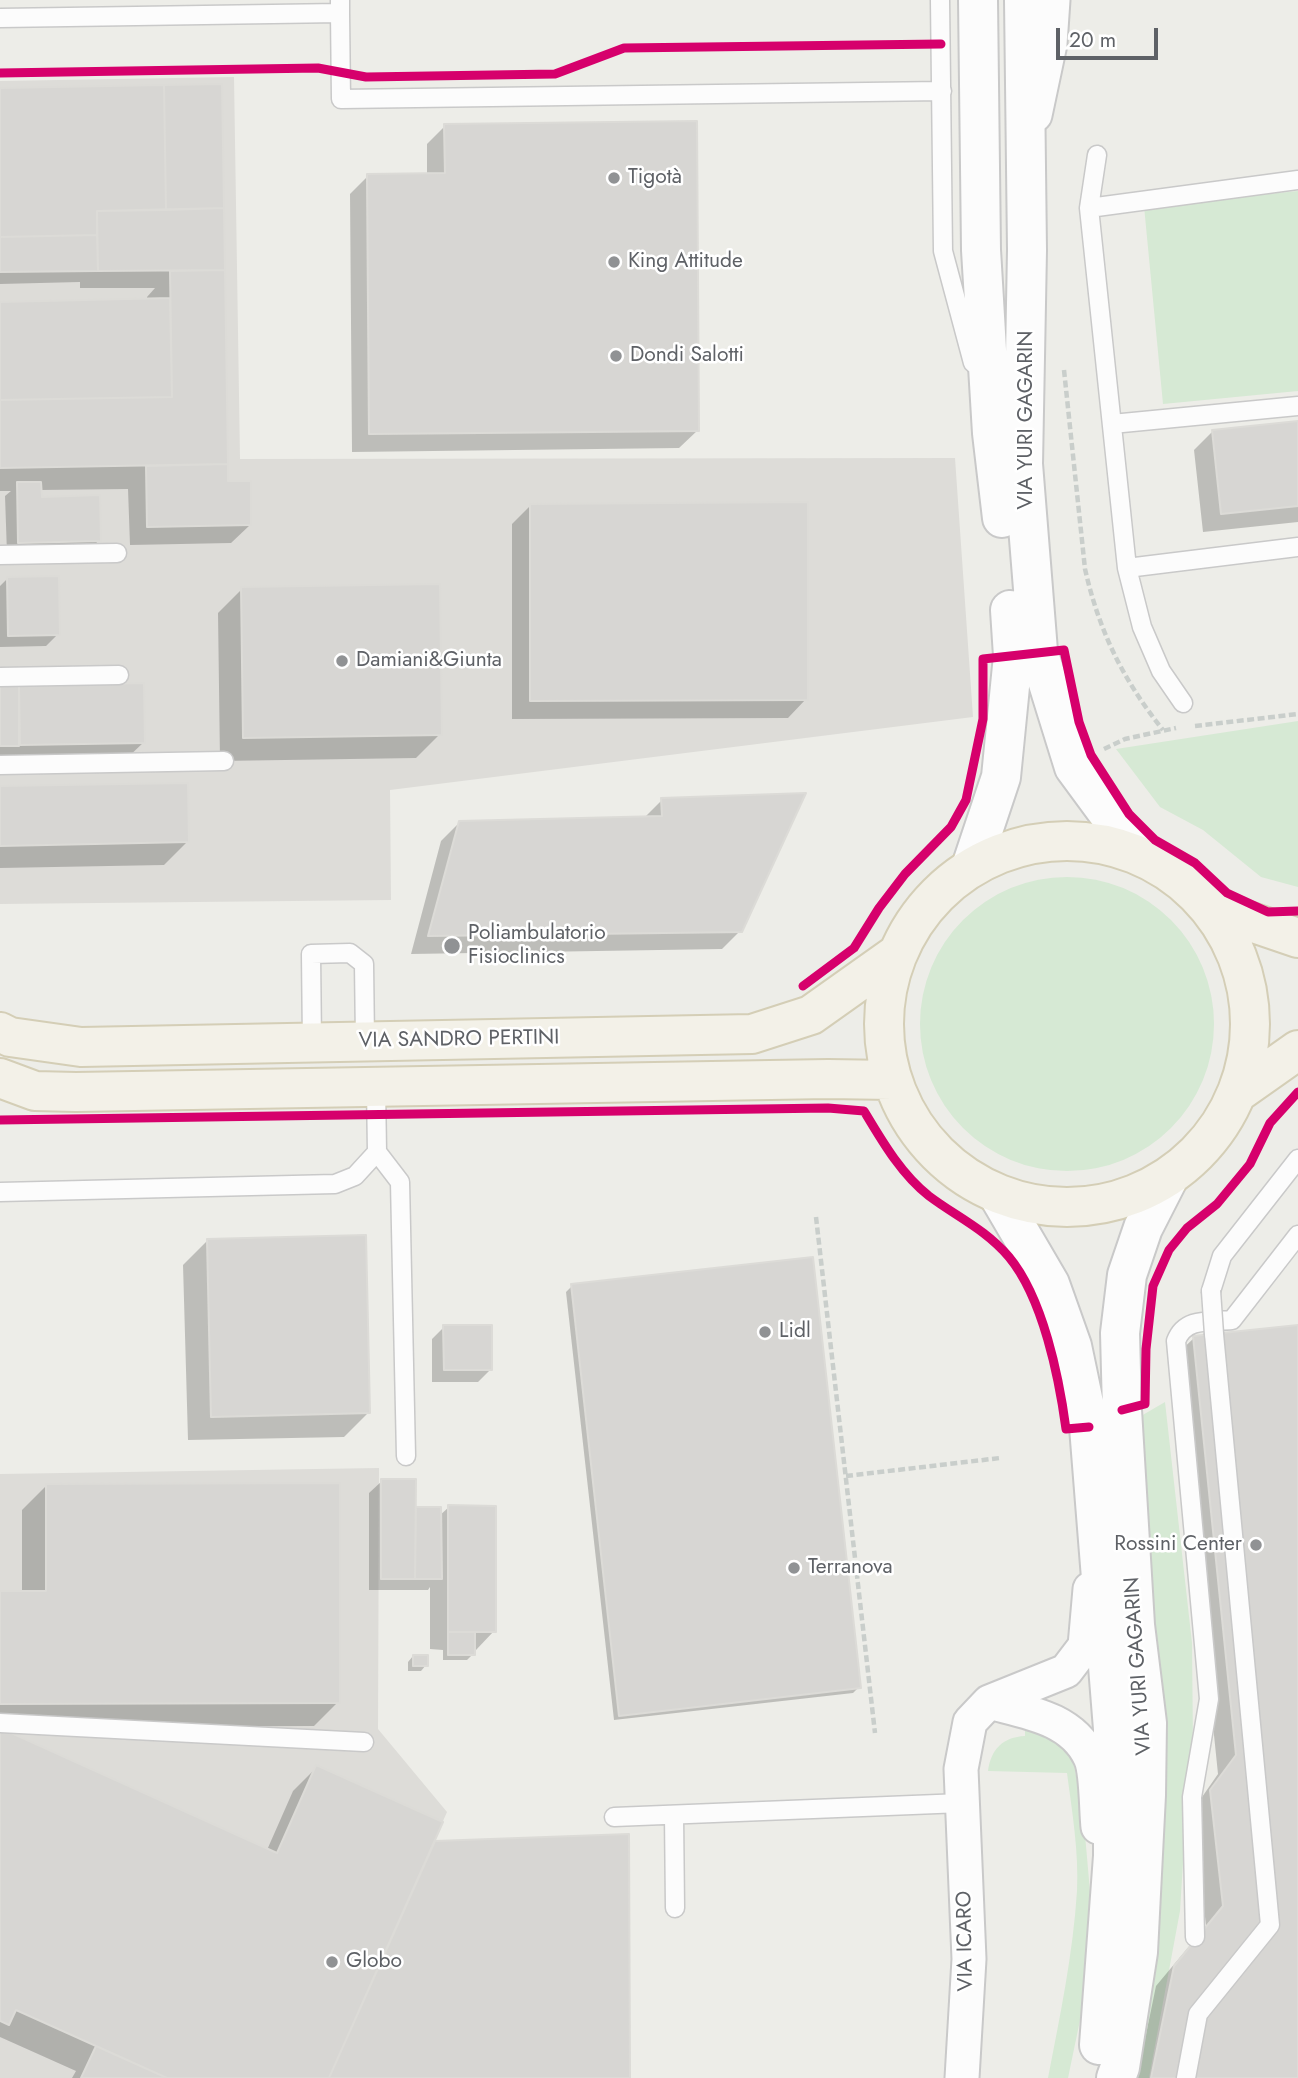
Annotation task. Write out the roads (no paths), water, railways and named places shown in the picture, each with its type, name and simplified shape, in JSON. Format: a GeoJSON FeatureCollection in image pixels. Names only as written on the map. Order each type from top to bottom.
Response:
{"type":"FeatureCollection","features":[{"type":"Feature","properties":{"kind":"main road","name":"VIA YURI GAGARIN"},"geometry":{"type":"LineString","coordinates":[[971,867],[1001,777],[1013,656],[992,433],[981,250],[978,0]]}},
{"type":"Feature","properties":{"kind":"main road","name":"VIA YURI GAGARIN"},"geometry":{"type":"LineString","coordinates":[[1024,0],[1027,250],[1023,464],[1038,651],[1074,767],[1139,854]]}},
{"type":"Feature","properties":{"kind":"main road"},"geometry":{"type":"LineString","coordinates":[[1053,841],[1097,842],[1139,854],[1178,877],[1210,908],[1235,950],[1248,996],[1249,1046],[1237,1093],[1209,1140],[1169,1177],[1129,1197],[1086,1207],[1041,1206],[998,1195],[963,1176],[932,1149],[908,1116],[892,1080],[884,1038],[886,995],[897,954],[916,920],[941,891],[971,867],[1010,849],[1053,841]]}},
{"type":"Feature","properties":{"kind":"main road"},"geometry":{"type":"LineString","coordinates":[[1210,908],[1298,938]]}},
{"type":"Feature","properties":{"kind":"main road","name":"VIA SANDRO PERTINI"},"geometry":{"type":"LineString","coordinates":[[0,1032],[10,1037],[81,1047],[752,1034],[811,1015],[897,954]]}},
{"type":"Feature","properties":{"kind":"main road"},"geometry":{"type":"LineString","coordinates":[[1237,1093],[1298,1050]]}},
{"type":"Feature","properties":{"kind":"main road"},"geometry":{"type":"LineString","coordinates":[[1,1080],[35,1090],[76,1092],[814,1079],[892,1080]]}},
{"type":"Feature","properties":{"kind":"main road","name":"VIA YURI GAGARIN"},"geometry":{"type":"LineString","coordinates":[[1116,2078],[1138,1952],[1147,1723],[1135,1625],[1122,1409],[1121,1333],[1127,1275],[1143,1228],[1169,1177]]}},
{"type":"Feature","properties":{"kind":"main road","name":"VIA YURI GAGARIN"},"geometry":{"type":"LineString","coordinates":[[998,1195],[1050,1284],[1072,1346],[1089,1427],[1114,1729],[1113,1856],[1096,2078]]}},
{"type":"Feature","properties":{"kind":"street"},"geometry":{"type":"LineString","coordinates":[[1026,158],[1050,44],[1053,0]]}},
{"type":"Feature","properties":{"kind":"street","name":"VIA YURI GAGARIN"},"geometry":{"type":"LineString","coordinates":[[989,1702],[1066,1671],[1085,1646],[1098,1513]]}},
{"type":"Feature","properties":{"kind":"street"},"geometry":{"type":"LineString","coordinates":[[989,1702],[1056,1721],[1075,1736],[1091,1758],[1099,1843],[1113,1856]]}},
{"type":"Feature","properties":{"kind":"street","name":"VIA ICARO"},"geometry":{"type":"LineString","coordinates":[[962,2078],[968,1959],[961,1769],[971,1722],[989,1702]]}},
{"type":"Feature","properties":{"kind":"lane"},"geometry":{"type":"LineString","coordinates":[[940,0],[943,251],[992,433]]}},
{"type":"Feature","properties":{"kind":"lane"},"geometry":{"type":"LineString","coordinates":[[0,18],[340,6],[341,99],[942,91]]}},
{"type":"Feature","properties":{"kind":"lane"},"geometry":{"type":"LineString","coordinates":[[1097,155],[1089,208],[1127,568],[1142,627],[1161,671],[1183,703]]}},
{"type":"Feature","properties":{"kind":"lane"},"geometry":{"type":"LineString","coordinates":[[1089,208],[1298,180]]}},
{"type":"Feature","properties":{"kind":"lane"},"geometry":{"type":"LineString","coordinates":[[1112,424],[1298,406]]}},
{"type":"Feature","properties":{"kind":"lane"},"geometry":{"type":"LineString","coordinates":[[1127,568],[1298,547]]}},
{"type":"Feature","properties":{"kind":"lane"},"geometry":{"type":"LineString","coordinates":[[0,555],[117,553]]}},
{"type":"Feature","properties":{"kind":"lane"},"geometry":{"type":"LineString","coordinates":[[0,677],[119,675]]}},
{"type":"Feature","properties":{"kind":"lane"},"geometry":{"type":"LineString","coordinates":[[0,765],[225,761]]}},
{"type":"Feature","properties":{"kind":"lane"},"geometry":{"type":"LineString","coordinates":[[312,1043],[311,954],[350,953],[364,964],[365,1041]]}},
{"type":"Feature","properties":{"kind":"lane"},"geometry":{"type":"LineString","coordinates":[[376,1087],[377,1152],[400,1182],[406,1455]]}},
{"type":"Feature","properties":{"kind":"lane"},"geometry":{"type":"LineString","coordinates":[[0,1192],[335,1184],[355,1176],[377,1152]]}},
{"type":"Feature","properties":{"kind":"lane"},"geometry":{"type":"LineString","coordinates":[[1186,2078],[1198,2014],[1270,1925],[1211,1291],[1222,1256],[1298,1159]]}},
{"type":"Feature","properties":{"kind":"lane"},"geometry":{"type":"LineString","coordinates":[[1195,1937],[1192,1797],[1209,1699],[1176,1341],[1180,1330],[1189,1324],[1232,1320],[1298,1235]]}},
{"type":"Feature","properties":{"kind":"lane"},"geometry":{"type":"LineString","coordinates":[[0,1723],[364,1741]]}},
{"type":"Feature","properties":{"kind":"lane"},"geometry":{"type":"LineString","coordinates":[[614,1817],[890,1812],[961,1803]]}},
{"type":"Feature","properties":{"kind":"lane"},"geometry":{"type":"LineString","coordinates":[[674,1815],[675,1908]]}},
{"type":"Feature","properties":{"kind":"place","name":"Tigotà"},"geometry":{"type":"Point","coordinates":[614,178]}},
{"type":"Feature","properties":{"kind":"place","name":"King Attitude"},"geometry":{"type":"Point","coordinates":[614,262]}},
{"type":"Feature","properties":{"kind":"place","name":"Dondi Salotti"},"geometry":{"type":"Point","coordinates":[616,356]}},
{"type":"Feature","properties":{"kind":"place","name":"Damiani&Giunta"},"geometry":{"type":"Point","coordinates":[342,661]}},
{"type":"Feature","properties":{"kind":"place","name":"Poliambulatorio Fisioclinics"},"geometry":{"type":"Point","coordinates":[452,946]}},
{"type":"Feature","properties":{"kind":"place","name":"Lidl"},"geometry":{"type":"Point","coordinates":[765,1332]}},
{"type":"Feature","properties":{"kind":"place","name":"Rossini Center"},"geometry":{"type":"Point","coordinates":[1256,1545]}},
{"type":"Feature","properties":{"kind":"place","name":"Terranova"},"geometry":{"type":"Point","coordinates":[794,1568]}},
{"type":"Feature","properties":{"kind":"place","name":"Globo"},"geometry":{"type":"Point","coordinates":[332,1962]}}]}
